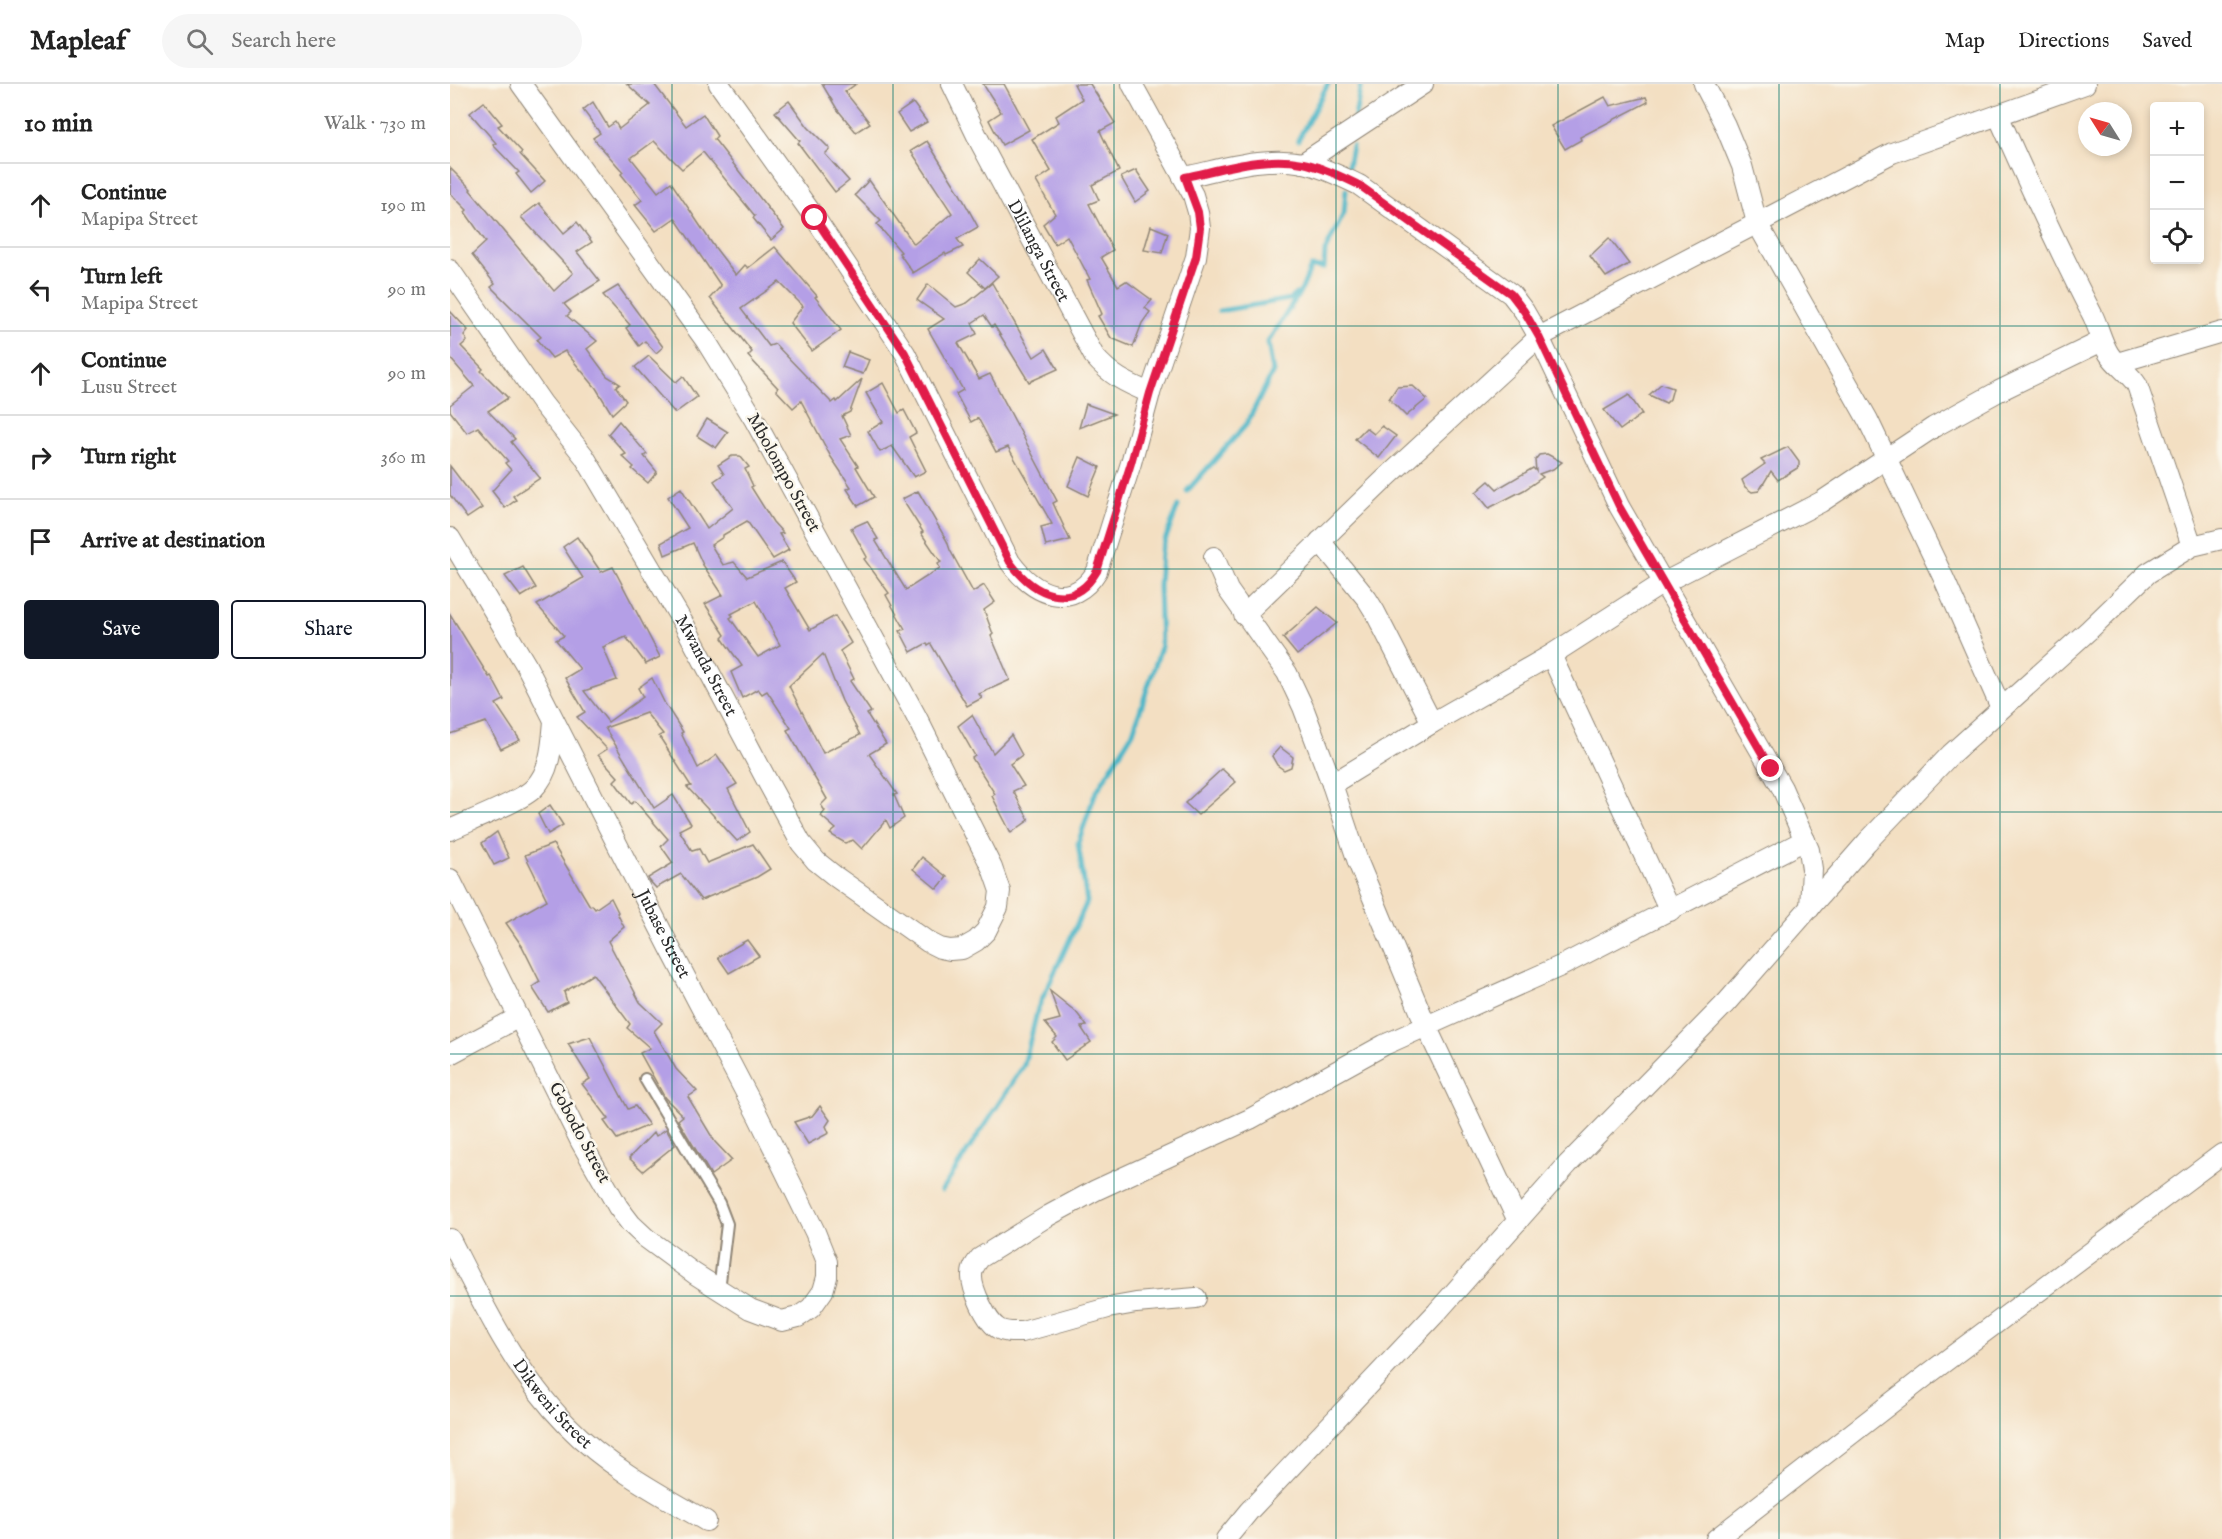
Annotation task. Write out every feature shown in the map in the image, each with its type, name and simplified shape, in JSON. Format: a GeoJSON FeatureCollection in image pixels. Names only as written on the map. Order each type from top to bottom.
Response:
{"type":"FeatureCollection","features":[{"type":"Feature","properties":{"kind":"street","name":"Mbolompo Street"},"geometry":{"type":"LineString","coordinates":[[521,84],[699,331],[754,419],[916,716],[982,848],[1000,891]]}},
{"type":"Feature","properties":{"kind":"street"},"geometry":{"type":"LineString","coordinates":[[719,84],[815,218],[905,353],[1000,543],[1017,572],[1033,586],[1046,593],[1069,596],[1078,592],[1097,571],[1150,393],[1196,257],[1200,228],[1198,212],[1185,177],[1132,84]]}},
{"type":"Feature","properties":{"kind":"street","name":"Dlilanga Street"},"geometry":{"type":"LineString","coordinates":[[952,84],[980,142],[1094,356],[1119,380],[1150,393]]}},
{"type":"Feature","properties":{"kind":"street"},"geometry":{"type":"LineString","coordinates":[[1303,163],[1423,84]]}},
{"type":"Feature","properties":{"kind":"street"},"geometry":{"type":"LineString","coordinates":[[1704,84],[1725,125],[1742,166],[1757,222],[1868,420],[1944,579],[2001,708]]}},
{"type":"Feature","properties":{"kind":"street"},"geometry":{"type":"LineString","coordinates":[[1244,615],[1539,337],[1892,153],[2085,84]]}},
{"type":"Feature","properties":{"kind":"street"},"geometry":{"type":"LineString","coordinates":[[1998,115],[2058,250],[2094,320],[2102,341],[2116,363],[2125,369],[2137,385],[2192,546]]}},
{"type":"Feature","properties":{"kind":"street"},"geometry":{"type":"LineString","coordinates":[[1185,177],[1263,161],[1303,163],[1335,173],[1359,185],[1511,294],[1539,337],[1619,506],[1782,788],[1805,840],[1812,868],[1810,908]]}},
{"type":"Feature","properties":{"kind":"street","name":"Mwanda Street"},"geometry":{"type":"LineString","coordinates":[[450,270],[542,403],[584,456],[685,626],[801,843],[816,861],[928,942],[950,950],[962,949],[976,941],[986,930],[998,907],[1000,891]]}},
{"type":"Feature","properties":{"kind":"street"},"geometry":{"type":"LineString","coordinates":[[2116,363],[2222,332]]}},
{"type":"Feature","properties":{"kind":"street"},"geometry":{"type":"LineString","coordinates":[[1332,784],[1432,723],[1551,655],[1663,583],[1821,502],[1934,427],[1999,391],[2102,341]]}},
{"type":"Feature","properties":{"kind":"street","name":"Jubase Street"},"geometry":{"type":"LineString","coordinates":[[450,538],[526,665],[763,1126],[815,1232],[827,1262],[827,1277],[823,1291],[811,1308],[798,1317],[782,1321]]}},
{"type":"Feature","properties":{"kind":"street"},"geometry":{"type":"LineString","coordinates":[[1226,1539],[1437,1312],[1568,1164],[1726,1003],[1867,842],[1951,754],[2089,630],[2148,573],[2192,546],[2222,539]]}},
{"type":"Feature","properties":{"kind":"street"},"geometry":{"type":"LineString","coordinates":[[1320,541],[1375,612],[1432,723]]}},
{"type":"Feature","properties":{"kind":"street"},"geometry":{"type":"LineString","coordinates":[[1214,557],[1228,590],[1287,673],[1332,784],[1358,862],[1427,1028],[1518,1221]]}},
{"type":"Feature","properties":{"kind":"street"},"geometry":{"type":"LineString","coordinates":[[1551,655],[1670,911]]}},
{"type":"Feature","properties":{"kind":"street"},"geometry":{"type":"LineString","coordinates":[[450,830],[533,789],[544,772],[552,748],[554,721]]}},
{"type":"Feature","properties":{"kind":"street"},"geometry":{"type":"LineString","coordinates":[[1196,1298],[1136,1303],[1108,1308],[1022,1332],[1009,1332],[1000,1330],[987,1318],[971,1277],[973,1267],[980,1258],[1048,1215],[1096,1190],[1250,1119],[1384,1045],[1427,1028],[1563,965],[1805,840]]}},
{"type":"Feature","properties":{"kind":"street","name":"Gobodo Street"},"geometry":{"type":"LineString","coordinates":[[450,879],[581,1142],[618,1207],[646,1238],[719,1291],[750,1309],[782,1321]]}},
{"type":"Feature","properties":{"kind":"street"},"geometry":{"type":"LineString","coordinates":[[450,1054],[519,1017]]}},
{"type":"Feature","properties":{"kind":"street"},"geometry":{"type":"LineString","coordinates":[[1716,1539],[1931,1372],[2222,1154]]}},
{"type":"Feature","properties":{"kind":"street","name":"Dikweni Street"},"geometry":{"type":"LineString","coordinates":[[450,1239],[514,1357],[536,1389],[567,1425],[619,1468],[649,1489],[706,1521]]}},
{"type":"Feature","properties":{"kind":"lane"},"geometry":{"type":"LineString","coordinates":[[645,1079],[719,1203],[727,1224],[719,1291]]}},
{"type":"Feature","properties":{"kind":"building"},"geometry":{"type":"Polygon","coordinates":[[[627,84],[654,84],[686,126],[703,114],[717,136],[714,139],[784,229],[771,240],[753,218],[755,216],[703,152],[682,169],[654,141],[631,158],[658,192],[671,182],[736,275],[745,265],[748,268],[775,247],[817,296],[815,297],[841,330],[812,351],[790,323],[803,306],[779,282],[741,309],[769,346],[775,344],[832,403],[836,400],[837,402],[862,379],[850,412],[842,416],[851,435],[840,439],[858,466],[856,467],[874,497],[858,506],[847,489],[851,487],[831,457],[801,401],[793,408],[776,390],[778,388],[748,356],[752,352],[710,298],[721,286],[675,218],[656,231],[635,205],[642,200],[621,174],[623,172],[593,138],[600,133],[583,110],[593,102],[608,127],[615,122],[619,129],[650,105],[627,84]]]}},
{"type":"Feature","properties":{"kind":"building"},"geometry":{"type":"Polygon","coordinates":[[[822,84],[856,84],[845,92],[870,123],[856,132],[837,109],[822,84]]]}},
{"type":"Feature","properties":{"kind":"building"},"geometry":{"type":"Polygon","coordinates":[[[983,84],[1004,84],[1029,130],[1002,145],[989,120],[1001,112],[983,84]]]}},
{"type":"Feature","properties":{"kind":"building"},"geometry":{"type":"Polygon","coordinates":[[[1074,84],[1090,84],[1115,123],[1100,131],[1119,171],[1092,185],[1099,200],[1089,204],[1113,250],[1101,257],[1118,286],[1126,281],[1152,300],[1145,308],[1150,312],[1142,323],[1133,347],[1111,338],[1098,316],[1102,314],[1087,280],[1090,279],[1067,236],[1055,244],[1043,224],[1055,214],[1036,181],[1051,171],[1032,139],[1059,122],[1056,116],[1082,99],[1074,84]]]}},
{"type":"Feature","properties":{"kind":"building"},"geometry":{"type":"Polygon","coordinates":[[[1605,97],[1610,106],[1646,97],[1648,102],[1580,137],[1581,140],[1565,149],[1551,126],[1605,97]]]}},
{"type":"Feature","properties":{"kind":"building"},"geometry":{"type":"Polygon","coordinates":[[[789,101],[808,127],[830,149],[825,154],[849,181],[835,192],[798,143],[800,141],[775,112],[789,101]]]}},
{"type":"Feature","properties":{"kind":"building"},"geometry":{"type":"Polygon","coordinates":[[[484,102],[502,124],[498,126],[545,181],[531,193],[516,174],[519,172],[493,145],[496,143],[470,113],[484,102]]]}},
{"type":"Feature","properties":{"kind":"building"},"geometry":{"type":"Polygon","coordinates":[[[913,103],[927,122],[909,132],[897,114],[913,103]]]}},
{"type":"Feature","properties":{"kind":"building"},"geometry":{"type":"Polygon","coordinates":[[[927,141],[978,227],[957,239],[963,247],[946,255],[945,253],[913,273],[899,253],[901,252],[877,224],[881,221],[855,195],[869,180],[914,244],[952,213],[911,151],[927,141]]]}},
{"type":"Feature","properties":{"kind":"building"},"geometry":{"type":"Polygon","coordinates":[[[450,168],[471,189],[554,291],[573,273],[521,217],[539,203],[564,233],[577,222],[592,242],[577,252],[600,281],[564,304],[571,312],[567,316],[597,341],[587,349],[607,376],[620,384],[616,387],[626,401],[612,414],[596,388],[565,351],[552,358],[537,340],[541,337],[491,287],[495,284],[472,255],[486,242],[465,212],[467,210],[450,193],[450,168]]]}},
{"type":"Feature","properties":{"kind":"building"},"geometry":{"type":"Polygon","coordinates":[[[1136,170],[1150,191],[1135,202],[1121,177],[1136,170]]]}},
{"type":"Feature","properties":{"kind":"building"},"geometry":{"type":"Polygon","coordinates":[[[1151,226],[1168,233],[1162,253],[1144,250],[1151,226]]]}},
{"type":"Feature","properties":{"kind":"building"},"geometry":{"type":"Polygon","coordinates":[[[1609,238],[1629,264],[1606,277],[1590,256],[1609,238]]]}},
{"type":"Feature","properties":{"kind":"building"},"geometry":{"type":"Polygon","coordinates":[[[980,259],[998,276],[985,288],[968,272],[980,259]]]}},
{"type":"Feature","properties":{"kind":"building"},"geometry":{"type":"Polygon","coordinates":[[[992,283],[1034,357],[1046,349],[1058,369],[1029,382],[994,325],[992,327],[984,315],[972,323],[977,334],[958,343],[979,379],[990,374],[1057,501],[1053,503],[1070,540],[1046,546],[1041,527],[1052,524],[1008,447],[996,452],[978,418],[971,422],[956,394],[963,390],[928,329],[944,319],[917,300],[928,284],[956,307],[967,303],[992,283]]]}},
{"type":"Feature","properties":{"kind":"building"},"geometry":{"type":"Polygon","coordinates":[[[618,286],[663,347],[656,353],[645,341],[639,346],[626,328],[630,325],[603,295],[618,286]]]}},
{"type":"Feature","properties":{"kind":"building"},"geometry":{"type":"Polygon","coordinates":[[[450,311],[468,330],[464,335],[467,341],[461,346],[483,369],[481,371],[508,398],[488,411],[515,439],[511,442],[540,478],[513,496],[516,500],[505,508],[492,491],[511,470],[505,463],[508,461],[478,427],[467,433],[450,411],[450,405],[474,386],[450,358],[450,311]]]}},
{"type":"Feature","properties":{"kind":"building"},"geometry":{"type":"Polygon","coordinates":[[[848,352],[869,360],[863,374],[842,367],[848,352]]]}},
{"type":"Feature","properties":{"kind":"building"},"geometry":{"type":"Polygon","coordinates":[[[649,356],[676,382],[683,376],[697,397],[675,413],[635,367],[649,356]]]}},
{"type":"Feature","properties":{"kind":"building"},"geometry":{"type":"Polygon","coordinates":[[[883,383],[899,413],[904,410],[916,433],[909,437],[926,471],[914,477],[892,446],[880,452],[868,431],[883,422],[866,393],[883,383]]]}},
{"type":"Feature","properties":{"kind":"building"},"geometry":{"type":"Polygon","coordinates":[[[1661,384],[1673,388],[1670,399],[1666,403],[1649,395],[1661,384]]]}},
{"type":"Feature","properties":{"kind":"building"},"geometry":{"type":"Polygon","coordinates":[[[1413,386],[1427,399],[1406,416],[1389,399],[1397,387],[1413,386]]]}},
{"type":"Feature","properties":{"kind":"building"},"geometry":{"type":"Polygon","coordinates":[[[1629,395],[1642,414],[1620,430],[1604,410],[1629,395]]]}},
{"type":"Feature","properties":{"kind":"building"},"geometry":{"type":"Polygon","coordinates":[[[1086,404],[1114,414],[1079,428],[1086,404]]]}},
{"type":"Feature","properties":{"kind":"building"},"geometry":{"type":"Polygon","coordinates":[[[707,419],[728,432],[716,448],[697,436],[707,419]]]}},
{"type":"Feature","properties":{"kind":"building"},"geometry":{"type":"Polygon","coordinates":[[[619,421],[647,454],[644,456],[657,472],[648,483],[632,469],[634,467],[622,456],[626,454],[608,434],[619,421]]]}},
{"type":"Feature","properties":{"kind":"building"},"geometry":{"type":"Polygon","coordinates":[[[1382,426],[1396,436],[1379,458],[1355,439],[1366,428],[1374,434],[1382,426]]]}},
{"type":"Feature","properties":{"kind":"building"},"geometry":{"type":"Polygon","coordinates":[[[1788,447],[1799,462],[1799,467],[1778,480],[1771,471],[1759,491],[1752,492],[1745,487],[1742,480],[1765,464],[1761,460],[1788,447]]]}},
{"type":"Feature","properties":{"kind":"building"},"geometry":{"type":"Polygon","coordinates":[[[1547,454],[1562,462],[1553,469],[1539,474],[1543,477],[1524,490],[1489,508],[1476,492],[1489,481],[1497,489],[1533,468],[1536,471],[1535,460],[1539,455],[1547,454]]]}},
{"type":"Feature","properties":{"kind":"building"},"geometry":{"type":"Polygon","coordinates":[[[732,456],[740,456],[749,467],[745,469],[753,486],[751,487],[773,522],[783,533],[779,534],[789,550],[773,559],[747,521],[711,545],[723,565],[734,562],[747,577],[782,562],[796,582],[785,588],[810,630],[835,616],[851,643],[840,651],[854,679],[850,681],[871,712],[867,714],[886,744],[869,754],[897,794],[894,795],[904,818],[890,828],[886,820],[862,849],[853,840],[845,843],[830,834],[836,829],[821,816],[825,811],[821,805],[827,799],[787,730],[791,728],[767,691],[762,694],[758,689],[742,698],[731,672],[742,666],[722,638],[725,635],[705,604],[723,595],[703,565],[693,543],[665,555],[661,543],[688,528],[668,497],[681,488],[707,529],[733,508],[714,481],[724,474],[718,465],[732,456]],[[756,601],[731,614],[733,616],[730,618],[758,657],[780,645],[756,601]],[[823,654],[789,686],[823,753],[860,735],[842,701],[823,654]]]}},
{"type":"Feature","properties":{"kind":"building"},"geometry":{"type":"Polygon","coordinates":[[[1080,457],[1100,467],[1088,496],[1068,486],[1080,457]]]}},
{"type":"Feature","properties":{"kind":"building"},"geometry":{"type":"Polygon","coordinates":[[[450,466],[482,508],[467,518],[450,495],[450,466]]]}},
{"type":"Feature","properties":{"kind":"building"},"geometry":{"type":"Polygon","coordinates":[[[918,491],[973,592],[984,585],[995,602],[984,610],[993,634],[991,636],[1010,680],[979,694],[982,698],[967,706],[931,644],[928,646],[927,643],[911,652],[900,631],[905,629],[886,595],[889,593],[864,559],[867,557],[851,528],[867,521],[878,539],[875,540],[906,590],[940,568],[938,564],[941,562],[902,499],[918,491]]]}},
{"type":"Feature","properties":{"kind":"building"},"geometry":{"type":"Polygon","coordinates":[[[577,537],[601,572],[613,567],[660,657],[646,664],[626,637],[603,647],[617,680],[584,691],[608,722],[643,697],[638,688],[652,678],[683,732],[681,733],[698,768],[717,755],[737,784],[728,789],[750,832],[737,841],[687,787],[691,786],[659,736],[663,734],[646,713],[605,728],[654,808],[673,795],[691,824],[679,830],[692,851],[699,849],[707,863],[753,844],[770,869],[757,877],[701,900],[681,874],[656,888],[649,880],[648,878],[673,863],[661,846],[668,839],[635,801],[631,804],[614,781],[618,777],[598,755],[607,749],[577,717],[585,712],[565,678],[580,669],[556,640],[564,636],[537,605],[583,578],[563,547],[577,537]]]}},
{"type":"Feature","properties":{"kind":"building"},"geometry":{"type":"Polygon","coordinates":[[[523,567],[536,588],[521,597],[505,576],[523,567]]]}},
{"type":"Feature","properties":{"kind":"building"},"geometry":{"type":"Polygon","coordinates":[[[1318,607],[1337,623],[1297,655],[1283,638],[1318,607]]]}},
{"type":"Feature","properties":{"kind":"building"},"geometry":{"type":"Polygon","coordinates":[[[450,614],[489,677],[491,676],[504,700],[496,704],[520,740],[501,749],[486,722],[450,734],[450,614]]]}},
{"type":"Feature","properties":{"kind":"building"},"geometry":{"type":"Polygon","coordinates":[[[972,715],[993,753],[1011,735],[1022,755],[1010,764],[1024,786],[1013,791],[1029,820],[1011,833],[992,796],[995,794],[972,758],[975,756],[958,726],[972,715]]]}},
{"type":"Feature","properties":{"kind":"building"},"geometry":{"type":"Polygon","coordinates":[[[1280,747],[1293,757],[1291,767],[1284,770],[1277,765],[1272,756],[1280,747]]]}},
{"type":"Feature","properties":{"kind":"building"},"geometry":{"type":"Polygon","coordinates":[[[1222,769],[1236,782],[1198,815],[1185,803],[1222,769]]]}},
{"type":"Feature","properties":{"kind":"building"},"geometry":{"type":"Polygon","coordinates":[[[550,805],[563,825],[548,834],[538,814],[550,805]]]}},
{"type":"Feature","properties":{"kind":"building"},"geometry":{"type":"Polygon","coordinates":[[[497,832],[509,858],[494,865],[482,843],[497,832]]]}},
{"type":"Feature","properties":{"kind":"building"},"geometry":{"type":"Polygon","coordinates":[[[553,844],[590,906],[592,905],[595,909],[611,898],[618,912],[624,927],[608,941],[640,1002],[662,1023],[654,1031],[676,1069],[697,1091],[688,1097],[715,1142],[732,1160],[711,1175],[678,1120],[683,1116],[665,1098],[640,1053],[650,1048],[627,1028],[630,1024],[593,974],[564,992],[567,1002],[548,1012],[532,987],[540,982],[522,946],[506,923],[547,900],[525,855],[553,844]]]}},
{"type":"Feature","properties":{"kind":"building"},"geometry":{"type":"Polygon","coordinates":[[[922,857],[947,877],[937,889],[913,869],[922,857]]]}},
{"type":"Feature","properties":{"kind":"building"},"geometry":{"type":"Polygon","coordinates":[[[747,940],[759,956],[729,973],[718,957],[747,940]]]}},
{"type":"Feature","properties":{"kind":"building"},"geometry":{"type":"Polygon","coordinates":[[[1050,991],[1076,1012],[1087,1026],[1081,1027],[1091,1042],[1065,1060],[1052,1042],[1057,1037],[1045,1023],[1060,1019],[1050,991]]]}},
{"type":"Feature","properties":{"kind":"building"},"geometry":{"type":"Polygon","coordinates":[[[590,1037],[628,1109],[635,1106],[649,1125],[617,1139],[604,1121],[609,1119],[582,1084],[590,1079],[568,1044],[590,1037]]]}},
{"type":"Feature","properties":{"kind":"building"},"geometry":{"type":"Polygon","coordinates":[[[820,1106],[830,1120],[826,1126],[829,1133],[808,1144],[794,1122],[812,1116],[820,1106]]]}},
{"type":"Feature","properties":{"kind":"building"},"geometry":{"type":"Polygon","coordinates":[[[666,1129],[675,1145],[643,1171],[629,1158],[654,1132],[656,1136],[666,1129]]]}},
{"type":"Feature","properties":{"kind":"waterway"},"geometry":{"type":"LineString","coordinates":[[1298,140],[1328,84]]}},
{"type":"Feature","properties":{"kind":"waterway"},"geometry":{"type":"LineString","coordinates":[[1354,122],[1361,84]]}},
{"type":"Feature","properties":{"kind":"waterway"},"geometry":{"type":"LineString","coordinates":[[1347,173],[1352,146]]}},
{"type":"Feature","properties":{"kind":"waterway"},"geometry":{"type":"LineString","coordinates":[[1187,491],[1246,425],[1273,372],[1268,342],[1302,289],[1311,267],[1324,268],[1325,251],[1344,213],[1346,190]]}},
{"type":"Feature","properties":{"kind":"waterway"},"geometry":{"type":"LineString","coordinates":[[1219,311],[1290,299],[1296,294]]}},
{"type":"Feature","properties":{"kind":"waterway"},"geometry":{"type":"LineString","coordinates":[[942,1190],[1024,1065],[1038,1008],[1087,902],[1078,843],[1095,794],[1133,732],[1161,647],[1159,586],[1161,551],[1178,506]]}},
{"type":"Feature","properties":{"kind":"route"},"geometry":{"type":"LineString","coordinates":[[815,218],[905,353],[1010,562],[1017,572],[1033,586],[1046,593],[1069,596],[1078,592],[1097,571],[1150,393],[1196,257],[1200,228],[1198,212],[1185,177],[1263,161],[1303,163],[1335,173],[1359,185],[1511,294],[1524,311],[1539,337],[1619,506],[1771,769]]}}]}
